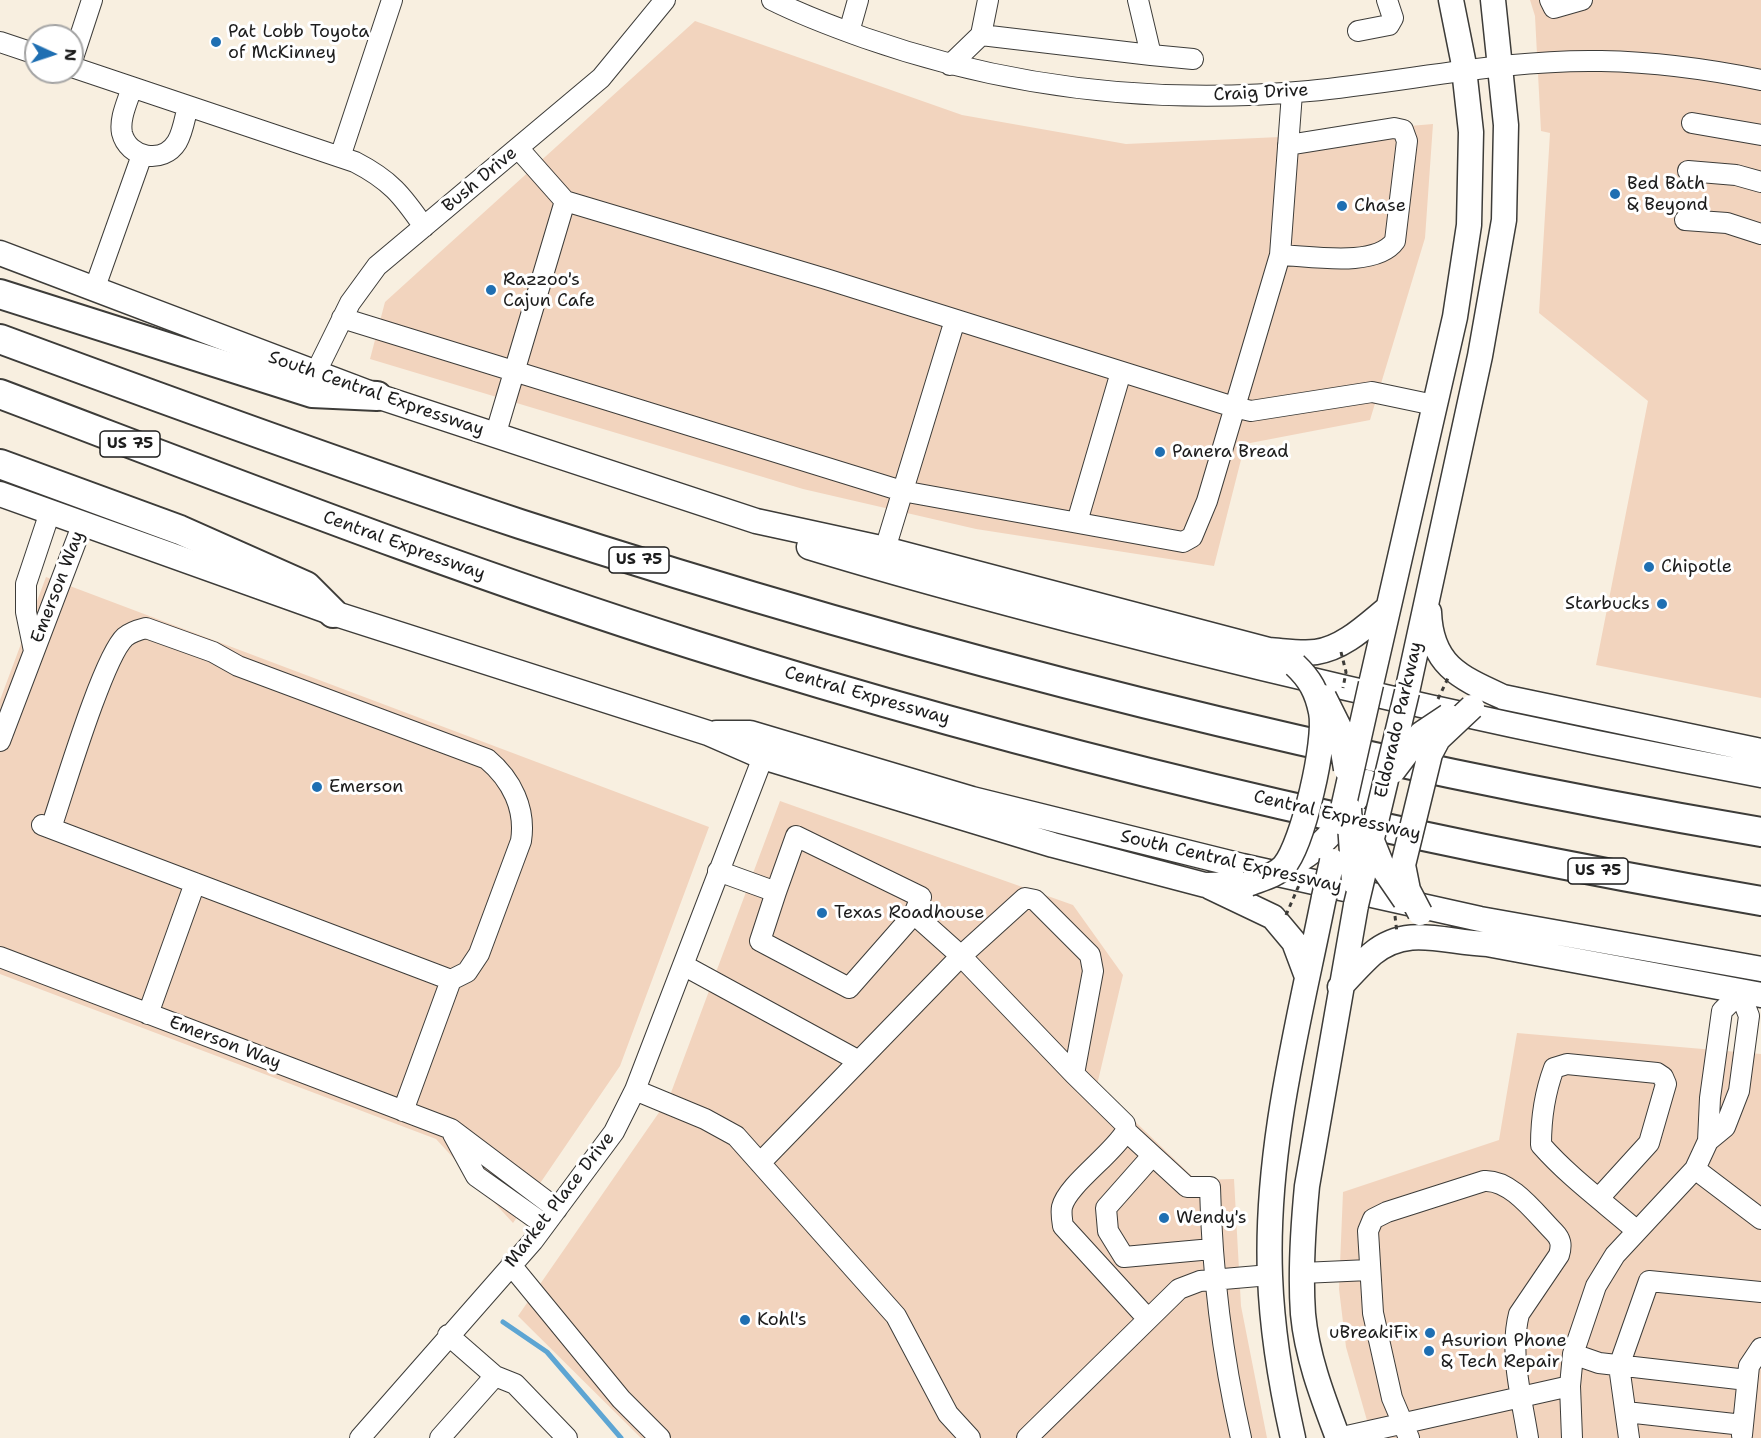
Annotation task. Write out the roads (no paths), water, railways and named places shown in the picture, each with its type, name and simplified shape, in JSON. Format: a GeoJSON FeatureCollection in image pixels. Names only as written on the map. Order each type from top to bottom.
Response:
{"type":"FeatureCollection","features":[{"type":"Feature","properties":{"kind":"highway"},"geometry":{"type":"LineString","coordinates":[[0,294],[312,393],[377,396]]}},
{"type":"Feature","properties":{"kind":"highway","name":"US 75"},"geometry":{"type":"LineString","coordinates":[[0,339],[220,421],[522,524],[897,638],[1059,682],[1292,739],[1578,798],[1761,832]]}},
{"type":"Feature","properties":{"kind":"highway","name":"Central Expressway"},"geometry":{"type":"LineString","coordinates":[[0,394],[448,562],[689,644],[852,693],[1106,761],[1278,803],[1539,860],[1761,901]]}},
{"type":"Feature","properties":{"kind":"highway"},"geometry":{"type":"LineString","coordinates":[[0,408],[30,406]]}},
{"type":"Feature","properties":{"kind":"highway"},"geometry":{"type":"LineString","coordinates":[[0,464],[191,535],[306,586],[333,613]]}},
{"type":"Feature","properties":{"kind":"main road","name":"Eldorado Parkway"},"geometry":{"type":"LineString","coordinates":[[1360,809],[1371,684],[1455,317],[1469,225],[1472,148],[1465,72],[1451,0]]}},
{"type":"Feature","properties":{"kind":"main road","name":"Eldorado Parkway"},"geometry":{"type":"LineString","coordinates":[[1360,809],[1394,743],[1489,315],[1504,220],[1506,125],[1502,67],[1492,0]]}},
{"type":"Feature","properties":{"kind":"main road","name":"South Central Expressway"},"geometry":{"type":"LineString","coordinates":[[0,253],[377,396],[756,521],[885,549],[1269,650]]}},
{"type":"Feature","properties":{"kind":"main road","name":"South Central Expressway"},"geometry":{"type":"LineString","coordinates":[[0,494],[333,613],[708,733],[763,757],[1053,845],[1205,885]]}},
{"type":"Feature","properties":{"kind":"main road","name":"South Central Expressway"},"geometry":{"type":"LineString","coordinates":[[756,521],[782,539],[888,572],[1271,672],[1490,722],[1761,775]]}},
{"type":"Feature","properties":{"kind":"main road"},"geometry":{"type":"LineString","coordinates":[[1429,592],[1431,631],[1439,655],[1457,674],[1503,697],[1761,751]]}},
{"type":"Feature","properties":{"kind":"main road"},"geometry":{"type":"LineString","coordinates":[[1269,650],[1305,653],[1329,649],[1349,639],[1388,608]]}},
{"type":"Feature","properties":{"kind":"main road"},"geometry":{"type":"LineString","coordinates":[[1269,650],[1295,665],[1320,691],[1339,727],[1360,809],[1390,879],[1409,906],[1424,917],[1487,944]]}},
{"type":"Feature","properties":{"kind":"main road"},"geometry":{"type":"LineString","coordinates":[[1282,868],[1292,857],[1302,830],[1322,739],[1321,713],[1312,684]]}},
{"type":"Feature","properties":{"kind":"main road"},"geometry":{"type":"LineString","coordinates":[[1205,885],[1248,884],[1297,862],[1360,809],[1421,734],[1445,717],[1503,697]]}},
{"type":"Feature","properties":{"kind":"main road"},"geometry":{"type":"LineString","coordinates":[[1424,917],[1408,890],[1403,865],[1430,754],[1438,739],[1472,707]]}},
{"type":"Feature","properties":{"kind":"main road","name":"South Central Expressway"},"geometry":{"type":"LineString","coordinates":[[708,733],[750,733],[972,799],[1242,866],[1480,919],[1697,960],[1761,969]]}},
{"type":"Feature","properties":{"kind":"main road"},"geometry":{"type":"LineString","coordinates":[[1293,1438],[1281,1373],[1270,1275],[1273,1188],[1279,1134],[1306,974],[1332,861],[1360,809]]}},
{"type":"Feature","properties":{"kind":"main road"},"geometry":{"type":"LineString","coordinates":[[1338,1438],[1313,1366],[1303,1316],[1302,1273],[1307,1186],[1356,905],[1360,809]]}},
{"type":"Feature","properties":{"kind":"main road"},"geometry":{"type":"LineString","coordinates":[[1205,885],[1273,917],[1293,942],[1306,974]]}},
{"type":"Feature","properties":{"kind":"main road"},"geometry":{"type":"LineString","coordinates":[[1340,987],[1371,955],[1399,938],[1420,936],[1461,944],[1487,944],[1750,994]]}},
{"type":"Feature","properties":{"kind":"main road"},"geometry":{"type":"LineString","coordinates":[[1279,1134],[1287,1166],[1283,1260],[1287,1270],[1302,1273]]}},
{"type":"Feature","properties":{"kind":"main road"},"geometry":{"type":"LineString","coordinates":[[1270,1275],[1280,1282],[1289,1299],[1308,1403],[1324,1438]]}},
{"type":"Feature","properties":{"kind":"street"},"geometry":{"type":"LineString","coordinates":[[84,24],[92,0]]}},
{"type":"Feature","properties":{"kind":"street"},"geometry":{"type":"LineString","coordinates":[[340,157],[392,0]]}},
{"type":"Feature","properties":{"kind":"street","name":"Bush Drive"},"geometry":{"type":"LineString","coordinates":[[315,374],[342,318],[377,266],[601,78],[665,0]]}},
{"type":"Feature","properties":{"kind":"street","name":"Craig Drive"},"geometry":{"type":"LineString","coordinates":[[772,0],[849,32],[950,65],[1074,88],[1143,94],[1202,96],[1292,93],[1502,67],[1600,61],[1669,65],[1761,81]]}},
{"type":"Feature","properties":{"kind":"street"},"geometry":{"type":"LineString","coordinates":[[849,32],[858,0]]}},
{"type":"Feature","properties":{"kind":"street"},"geometry":{"type":"LineString","coordinates":[[950,65],[981,34],[988,0]]}},
{"type":"Feature","properties":{"kind":"street"},"geometry":{"type":"LineString","coordinates":[[1138,0],[1151,55]]}},
{"type":"Feature","properties":{"kind":"street"},"geometry":{"type":"LineString","coordinates":[[1358,31],[1389,25],[1393,18],[1387,0]]}},
{"type":"Feature","properties":{"kind":"street"},"geometry":{"type":"LineString","coordinates":[[1550,0],[1554,8],[1559,9],[1582,0]]}},
{"type":"Feature","properties":{"kind":"street"},"geometry":{"type":"LineString","coordinates":[[981,34],[1192,59]]}},
{"type":"Feature","properties":{"kind":"street"},"geometry":{"type":"LineString","coordinates":[[0,42],[24,50]]}},
{"type":"Feature","properties":{"kind":"street"},"geometry":{"type":"LineString","coordinates":[[84,71],[340,157],[381,176],[394,187],[424,227]]}},
{"type":"Feature","properties":{"kind":"street"},"geometry":{"type":"LineString","coordinates":[[132,87],[121,126],[127,144],[142,155],[162,155],[170,150],[180,134],[188,106]]}},
{"type":"Feature","properties":{"kind":"street"},"geometry":{"type":"LineString","coordinates":[[342,318],[902,491],[1183,542],[1192,537],[1207,501],[1280,255],[1292,93]]}},
{"type":"Feature","properties":{"kind":"street"},"geometry":{"type":"LineString","coordinates":[[1692,123],[1761,135]]}},
{"type":"Feature","properties":{"kind":"street"},"geometry":{"type":"LineString","coordinates":[[1280,255],[1370,258],[1390,248],[1395,241],[1407,141],[1403,130],[1394,128],[1288,145]]}},
{"type":"Feature","properties":{"kind":"street"},"geometry":{"type":"LineString","coordinates":[[518,148],[565,201],[1234,407],[1251,411],[1372,392],[1434,405]]}},
{"type":"Feature","properties":{"kind":"street"},"geometry":{"type":"LineString","coordinates":[[94,290],[142,155]]}},
{"type":"Feature","properties":{"kind":"street"},"geometry":{"type":"LineString","coordinates":[[1688,171],[1736,175],[1761,182]]}},
{"type":"Feature","properties":{"kind":"street"},"geometry":{"type":"LineString","coordinates":[[495,436],[565,201]]}},
{"type":"Feature","properties":{"kind":"street"},"geometry":{"type":"LineString","coordinates":[[1685,220],[1727,223],[1761,234]]}},
{"type":"Feature","properties":{"kind":"street"},"geometry":{"type":"LineString","coordinates":[[885,549],[955,320]]}},
{"type":"Feature","properties":{"kind":"street"},"geometry":{"type":"LineString","coordinates":[[1077,522],[1121,372]]}},
{"type":"Feature","properties":{"kind":"street","name":"Emerson Way"},"geometry":{"type":"LineString","coordinates":[[34,651],[26,612],[26,584],[50,512]]}},
{"type":"Feature","properties":{"kind":"street","name":"Emerson Way"},"geometry":{"type":"LineString","coordinates":[[0,741],[82,523]]}},
{"type":"Feature","properties":{"kind":"street"},"geometry":{"type":"LineString","coordinates":[[403,1111],[451,980],[467,972],[479,954],[521,841],[524,824],[518,803],[506,777],[487,759],[238,666],[213,652],[146,628],[136,630],[125,637],[107,668],[47,827],[451,980]]}},
{"type":"Feature","properties":{"kind":"street","name":"Market Place Drive"},"geometry":{"type":"LineString","coordinates":[[362,1437],[545,1225],[614,1132],[635,1090],[763,757]]}},
{"type":"Feature","properties":{"kind":"street"},"geometry":{"type":"LineString","coordinates":[[796,836],[921,897],[914,914],[849,988],[760,941],[776,892],[796,836]]}},
{"type":"Feature","properties":{"kind":"street"},"geometry":{"type":"LineString","coordinates":[[718,871],[776,892]]}},
{"type":"Feature","properties":{"kind":"street"},"geometry":{"type":"LineString","coordinates":[[148,1014],[195,883]]}},
{"type":"Feature","properties":{"kind":"street"},"geometry":{"type":"LineString","coordinates":[[760,1163],[961,956],[1025,898],[1035,900],[1090,955],[1093,971],[1074,1074]]}},
{"type":"Feature","properties":{"kind":"street"},"geometry":{"type":"LineString","coordinates":[[914,914],[961,956],[1125,1124],[1126,1131],[1152,1156],[1187,1187],[1210,1187],[1214,1280],[1228,1385],[1241,1438]]}},
{"type":"Feature","properties":{"kind":"street","name":"Emerson Way"},"geometry":{"type":"LineString","coordinates":[[0,957],[451,1129],[557,1209]]}},
{"type":"Feature","properties":{"kind":"street"},"geometry":{"type":"LineString","coordinates":[[683,965],[859,1061]]}},
{"type":"Feature","properties":{"kind":"street"},"geometry":{"type":"LineString","coordinates":[[1708,1141],[1725,1127],[1739,1091],[1750,994]]}},
{"type":"Feature","properties":{"kind":"street"},"geometry":{"type":"LineString","coordinates":[[1572,1438],[1570,1386],[1573,1354],[1596,1286],[1615,1255],[1695,1169],[1708,1141],[1710,1098],[1722,1011],[1750,994]]}},
{"type":"Feature","properties":{"kind":"street"},"geometry":{"type":"LineString","coordinates":[[1599,1198],[1649,1143],[1666,1084],[1663,1077],[1657,1073],[1567,1064],[1554,1068],[1550,1078],[1541,1145],[1599,1198],[1637,1231]]}},
{"type":"Feature","properties":{"kind":"street"},"geometry":{"type":"LineString","coordinates":[[635,1090],[705,1119],[736,1136],[896,1316],[948,1414],[970,1438]]}},
{"type":"Feature","properties":{"kind":"street"},"geometry":{"type":"LineString","coordinates":[[451,1129],[476,1176],[545,1225]]}},
{"type":"Feature","properties":{"kind":"street"},"geometry":{"type":"LineString","coordinates":[[1126,1131],[1119,1143],[1066,1196],[1062,1208],[1063,1226],[1148,1319]]}},
{"type":"Feature","properties":{"kind":"street"},"geometry":{"type":"LineString","coordinates":[[1152,1156],[1106,1208],[1108,1231],[1124,1257],[1212,1248]]}},
{"type":"Feature","properties":{"kind":"street"},"geometry":{"type":"LineString","coordinates":[[1695,1169],[1761,1219]]}},
{"type":"Feature","properties":{"kind":"street"},"geometry":{"type":"LineString","coordinates":[[1407,1431],[1392,1398],[1373,1313],[1368,1231],[1373,1219],[1484,1181],[1493,1180],[1513,1192],[1560,1238],[1562,1247],[1519,1314],[1516,1353],[1528,1438]]}},
{"type":"Feature","properties":{"kind":"street"},"geometry":{"type":"LineString","coordinates":[[511,1265],[621,1399],[660,1438]]}},
{"type":"Feature","properties":{"kind":"street"},"geometry":{"type":"LineString","coordinates":[[1302,1273],[1369,1270]]}},
{"type":"Feature","properties":{"kind":"street"},"geometry":{"type":"LineString","coordinates":[[1027,1438],[1179,1289],[1200,1281],[1270,1275]]}},
{"type":"Feature","properties":{"kind":"street"},"geometry":{"type":"LineString","coordinates":[[1629,1438],[1618,1366],[1649,1281],[1761,1292]]}},
{"type":"Feature","properties":{"kind":"street"},"geometry":{"type":"LineString","coordinates":[[448,1335],[495,1376],[515,1384],[567,1438]]}},
{"type":"Feature","properties":{"kind":"street"},"geometry":{"type":"LineString","coordinates":[[1626,1412],[1743,1431],[1749,1366],[1761,1348]]}},
{"type":"Feature","properties":{"kind":"street"},"geometry":{"type":"LineString","coordinates":[[1573,1354],[1599,1364],[1747,1380]]}},
{"type":"Feature","properties":{"kind":"street"},"geometry":{"type":"LineString","coordinates":[[440,1438],[495,1376]]}},
{"type":"Feature","properties":{"kind":"street"},"geometry":{"type":"LineString","coordinates":[[1338,1438],[1407,1431],[1570,1386]]}},
{"type":"Feature","properties":{"kind":"waterway"},"geometry":{"type":"LineString","coordinates":[[503,1322],[547,1352],[621,1438]]}},
{"type":"Feature","properties":{"kind":"place","name":"Pat Lobb Toyota of McKinney"},"geometry":{"type":"Point","coordinates":[216,42]}},
{"type":"Feature","properties":{"kind":"place","name":"Bed Bath & Beyond"},"geometry":{"type":"Point","coordinates":[1615,194]}},
{"type":"Feature","properties":{"kind":"place","name":"Chase"},"geometry":{"type":"Point","coordinates":[1342,206]}},
{"type":"Feature","properties":{"kind":"place","name":"Razzoo's Cajun Cafe"},"geometry":{"type":"Point","coordinates":[491,290]}},
{"type":"Feature","properties":{"kind":"place","name":"Panera Bread"},"geometry":{"type":"Point","coordinates":[1160,452]}},
{"type":"Feature","properties":{"kind":"place","name":"Chipotle"},"geometry":{"type":"Point","coordinates":[1649,567]}},
{"type":"Feature","properties":{"kind":"place","name":"Starbucks"},"geometry":{"type":"Point","coordinates":[1662,604]}},
{"type":"Feature","properties":{"kind":"place","name":"Emerson"},"geometry":{"type":"Point","coordinates":[317,787]}},
{"type":"Feature","properties":{"kind":"place","name":"Texas Roadhouse"},"geometry":{"type":"Point","coordinates":[822,913]}},
{"type":"Feature","properties":{"kind":"place","name":"Wendy's"},"geometry":{"type":"Point","coordinates":[1164,1218]}},
{"type":"Feature","properties":{"kind":"place","name":"Kohl's"},"geometry":{"type":"Point","coordinates":[745,1320]}},
{"type":"Feature","properties":{"kind":"place","name":"uBreakiFix"},"geometry":{"type":"Point","coordinates":[1430,1333]}},
{"type":"Feature","properties":{"kind":"place","name":"Asurion Phone & Tech Repair"},"geometry":{"type":"Point","coordinates":[1429,1351]}}]}
